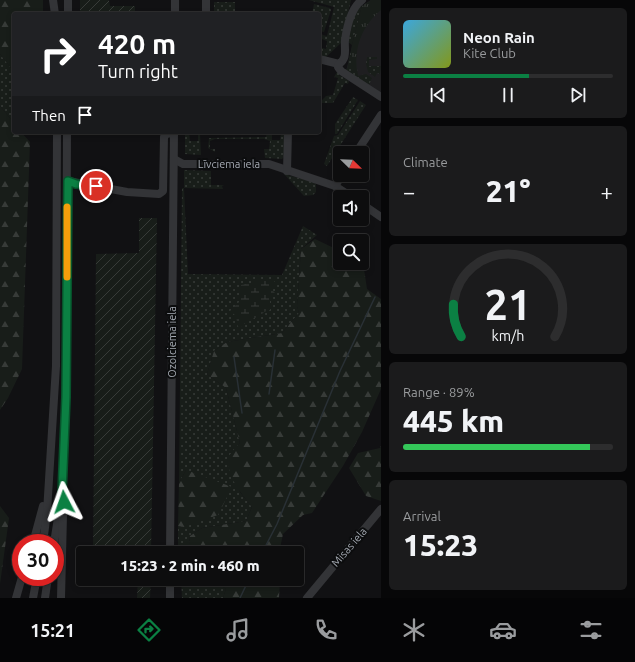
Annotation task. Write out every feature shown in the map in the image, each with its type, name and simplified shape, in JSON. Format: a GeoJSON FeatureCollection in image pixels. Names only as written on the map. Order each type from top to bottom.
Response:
{"type":"FeatureCollection","features":[{"type":"Feature","properties":{"kind":"street"},"geometry":{"type":"LineString","coordinates":[[53,0],[56,12]]}},
{"type":"Feature","properties":{"kind":"street"},"geometry":{"type":"LineString","coordinates":[[56,12],[58,0]]}},
{"type":"Feature","properties":{"kind":"street"},"geometry":{"type":"LineString","coordinates":[[68,0],[68,12]]}},
{"type":"Feature","properties":{"kind":"street"},"geometry":{"type":"LineString","coordinates":[[175,0],[175,12]]}},
{"type":"Feature","properties":{"kind":"street"},"geometry":{"type":"LineString","coordinates":[[206,0],[206,12]]}},
{"type":"Feature","properties":{"kind":"street"},"geometry":{"type":"LineString","coordinates":[[362,0],[353,8],[345,40],[344,58],[338,67],[341,71],[381,97]]}},
{"type":"Feature","properties":{"kind":"street"},"geometry":{"type":"LineString","coordinates":[[321,60],[339,64]]}},
{"type":"Feature","properties":{"kind":"street"},"geometry":{"type":"LineString","coordinates":[[360,146],[381,114]]}},
{"type":"Feature","properties":{"kind":"street"},"geometry":{"type":"LineString","coordinates":[[44,534],[56,366],[56,134]]}},
{"type":"Feature","properties":{"kind":"street"},"geometry":{"type":"LineString","coordinates":[[55,534],[62,493],[66,397],[68,134]]}},
{"type":"Feature","properties":{"kind":"street"},"geometry":{"type":"LineString","coordinates":[[68,181],[127,192],[159,194],[163,191],[164,137],[166,134]]}},
{"type":"Feature","properties":{"kind":"street","name":"Ozolciema iela"},"geometry":{"type":"LineString","coordinates":[[170,546],[174,134]]}},
{"type":"Feature","properties":{"kind":"street"},"geometry":{"type":"LineString","coordinates":[[287,170],[288,134]]}},
{"type":"Feature","properties":{"kind":"street","name":"Līvciema iela"},"geometry":{"type":"LineString","coordinates":[[174,159],[183,164],[270,164],[335,186],[341,190]]}},
{"type":"Feature","properties":{"kind":"street"},"geometry":{"type":"LineString","coordinates":[[335,186],[338,182]]}},
{"type":"Feature","properties":{"kind":"street"},"geometry":{"type":"LineString","coordinates":[[369,209],[381,217]]}},
{"type":"Feature","properties":{"kind":"street"},"geometry":{"type":"LineString","coordinates":[[36,534],[48,491]]}},
{"type":"Feature","properties":{"kind":"street"},"geometry":{"type":"LineString","coordinates":[[61,598],[64,502],[62,493]]}},
{"type":"Feature","properties":{"kind":"street","name":"Misas iela"},"geometry":{"type":"LineString","coordinates":[[307,598],[316,585],[381,509]]}},
{"type":"Feature","properties":{"kind":"street"},"geometry":{"type":"LineString","coordinates":[[16,598],[19,586]]}},
{"type":"Feature","properties":{"kind":"street"},"geometry":{"type":"LineString","coordinates":[[33,598],[35,586]]}},
{"type":"Feature","properties":{"kind":"street"},"geometry":{"type":"LineString","coordinates":[[45,598],[47,586]]}},
{"type":"Feature","properties":{"kind":"street"},"geometry":{"type":"LineString","coordinates":[[170,586],[170,598]]}},
{"type":"Feature","properties":{"kind":"shaded area"},"geometry":{"type":"Polygon","coordinates":[[[371,0],[381,0],[381,93],[346,71],[362,6],[371,0]]]}},
{"type":"Feature","properties":{"kind":"green space"},"geometry":{"type":"Polygon","coordinates":[[[0,0],[43,0],[43,12],[12,12],[12,69],[0,54],[0,0]]]}},
{"type":"Feature","properties":{"kind":"green space"},"geometry":{"type":"Polygon","coordinates":[[[80,0],[109,0],[110,6],[135,6],[135,12],[80,12],[80,0]]]}},
{"type":"Feature","properties":{"kind":"green space"},"geometry":{"type":"Polygon","coordinates":[[[309,0],[351,0],[341,43],[326,57],[321,56],[321,48],[326,49],[327,41],[321,39],[321,34],[327,36],[334,7],[309,0]]]}},
{"type":"Feature","properties":{"kind":"green space"},"geometry":{"type":"Polygon","coordinates":[[[371,0],[381,0],[381,10],[374,16],[364,30],[358,46],[356,63],[357,72],[352,73],[352,45],[362,6],[371,0]]]}},
{"type":"Feature","properties":{"kind":"green space"},"geometry":{"type":"Polygon","coordinates":[[[214,2],[235,2],[235,12],[214,12],[214,2]]]}},
{"type":"Feature","properties":{"kind":"green space"},"geometry":{"type":"Polygon","coordinates":[[[314,4],[330,8],[331,10],[324,32],[321,31],[321,12],[312,12],[314,4]]]}},
{"type":"Feature","properties":{"kind":"green space"},"geometry":{"type":"Polygon","coordinates":[[[362,6],[352,45],[348,42],[355,9],[362,6]]]}},
{"type":"Feature","properties":{"kind":"green space"},"geometry":{"type":"Polygon","coordinates":[[[352,45],[352,73],[357,72],[356,61],[358,76],[366,74],[372,78],[369,85],[342,69],[347,69],[352,45]]]}},
{"type":"Feature","properties":{"kind":"green space"},"geometry":{"type":"Polygon","coordinates":[[[0,54],[12,69],[12,121],[0,106],[0,54]]]}},
{"type":"Feature","properties":{"kind":"green space"},"geometry":{"type":"Polygon","coordinates":[[[367,57],[377,57],[377,59],[369,60],[369,66],[381,66],[380,74],[377,73],[375,77],[368,72],[366,64],[367,57]]]}},
{"type":"Feature","properties":{"kind":"green space"},"geometry":{"type":"Polygon","coordinates":[[[337,72],[340,73],[339,75],[349,81],[348,84],[345,83],[333,103],[321,103],[326,96],[333,95],[338,78],[334,77],[337,72]]]}},
{"type":"Feature","properties":{"kind":"green space"},"geometry":{"type":"Polygon","coordinates":[[[353,97],[358,100],[337,134],[335,134],[335,124],[353,97]]]}},
{"type":"Feature","properties":{"kind":"green space"},"geometry":{"type":"Polygon","coordinates":[[[360,101],[366,105],[340,146],[333,146],[333,157],[327,166],[324,164],[334,136],[338,135],[360,101]]]}},
{"type":"Feature","properties":{"kind":"green space"},"geometry":{"type":"Polygon","coordinates":[[[0,106],[12,121],[12,134],[23,134],[30,142],[22,369],[8,398],[0,410],[0,106]]]}},
{"type":"Feature","properties":{"kind":"green space"},"geometry":{"type":"Polygon","coordinates":[[[185,134],[189,134],[190,141],[198,141],[198,134],[200,134],[201,155],[185,154],[185,134]]]}},
{"type":"Feature","properties":{"kind":"green space"},"geometry":{"type":"Polygon","coordinates":[[[267,134],[272,134],[272,140],[280,140],[281,134],[284,134],[284,157],[282,159],[265,158],[264,149],[269,149],[270,141],[264,139],[215,139],[210,141],[210,149],[215,149],[215,152],[208,148],[209,138],[266,137],[267,134]]]}},
{"type":"Feature","properties":{"kind":"green space"},"geometry":{"type":"Polygon","coordinates":[[[184,170],[211,171],[211,185],[224,185],[222,186],[223,189],[184,188],[184,170]]]}},
{"type":"Feature","properties":{"kind":"green space"},"geometry":{"type":"Polygon","coordinates":[[[284,174],[313,182],[316,184],[316,192],[313,195],[304,196],[284,174]]]}},
{"type":"Feature","properties":{"kind":"green space"},"geometry":{"type":"Polygon","coordinates":[[[182,188],[184,188],[188,274],[282,275],[303,226],[317,235],[301,249],[297,306],[299,313],[282,333],[227,342],[214,351],[207,374],[226,388],[240,443],[230,455],[240,492],[252,507],[246,521],[202,528],[190,536],[189,546],[178,546],[178,526],[184,527],[186,470],[179,483],[182,188]]]}},
{"type":"Feature","properties":{"kind":"green space"},"geometry":{"type":"Polygon","coordinates":[[[139,218],[157,218],[151,546],[93,546],[96,254],[139,253],[139,218]]]}},
{"type":"Feature","properties":{"kind":"green space"},"geometry":{"type":"Polygon","coordinates":[[[315,239],[333,248],[333,270],[364,270],[367,289],[381,299],[381,389],[362,432],[343,466],[312,513],[303,515],[283,534],[280,546],[189,546],[190,536],[202,528],[246,521],[252,507],[235,483],[229,469],[230,455],[240,443],[226,388],[207,374],[214,351],[227,342],[282,333],[299,313],[297,306],[301,249],[315,239]]]}},
{"type":"Feature","properties":{"kind":"green space"},"geometry":{"type":"Polygon","coordinates":[[[254,279],[274,281],[277,284],[272,290],[276,294],[270,300],[270,310],[264,312],[259,317],[248,320],[242,326],[238,327],[236,316],[230,311],[240,301],[241,285],[252,283],[254,279]]]}},
{"type":"Feature","properties":{"kind":"green space"},"geometry":{"type":"Polygon","coordinates":[[[381,446],[381,501],[366,496],[349,468],[358,453],[380,448],[381,446]]]}},
{"type":"Feature","properties":{"kind":"green space"},"geometry":{"type":"Polygon","coordinates":[[[186,470],[232,487],[218,515],[184,527],[178,526],[179,483],[186,470]]]}},
{"type":"Feature","properties":{"kind":"green space"},"geometry":{"type":"Polygon","coordinates":[[[0,506],[9,518],[0,584],[0,506]]]}},
{"type":"Feature","properties":{"kind":"green space"},"geometry":{"type":"Polygon","coordinates":[[[138,586],[151,586],[150,598],[137,598],[138,586]]]}},
{"type":"Feature","properties":{"kind":"green space"},"geometry":{"type":"Polygon","coordinates":[[[181,586],[222,586],[226,589],[223,598],[182,598],[181,586]]]}},
{"type":"Feature","properties":{"kind":"green space"},"geometry":{"type":"Polygon","coordinates":[[[222,586],[280,586],[279,598],[223,598],[226,589],[222,586]]]}},
{"type":"Feature","properties":{"kind":"waterway"},"geometry":{"type":"LineString","coordinates":[[266,546],[277,524],[340,371],[375,297]]}},
{"type":"Feature","properties":{"kind":"waterway"},"geometry":{"type":"LineString","coordinates":[[269,394],[275,350]]}},
{"type":"Feature","properties":{"kind":"waterway"},"geometry":{"type":"LineString","coordinates":[[234,357],[242,413]]}},
{"type":"Feature","properties":{"kind":"waterway"},"geometry":{"type":"LineString","coordinates":[[240,598],[246,586]]}},
{"type":"Feature","properties":{"kind":"slow traffic"},"geometry":{"type":"LineString","coordinates":[[67,207],[67,277]]}},
{"type":"Feature","properties":{"kind":"route"},"geometry":{"type":"LineString","coordinates":[[64,502],[62,493],[66,397],[68,181],[76,184],[96,186]]}}]}
